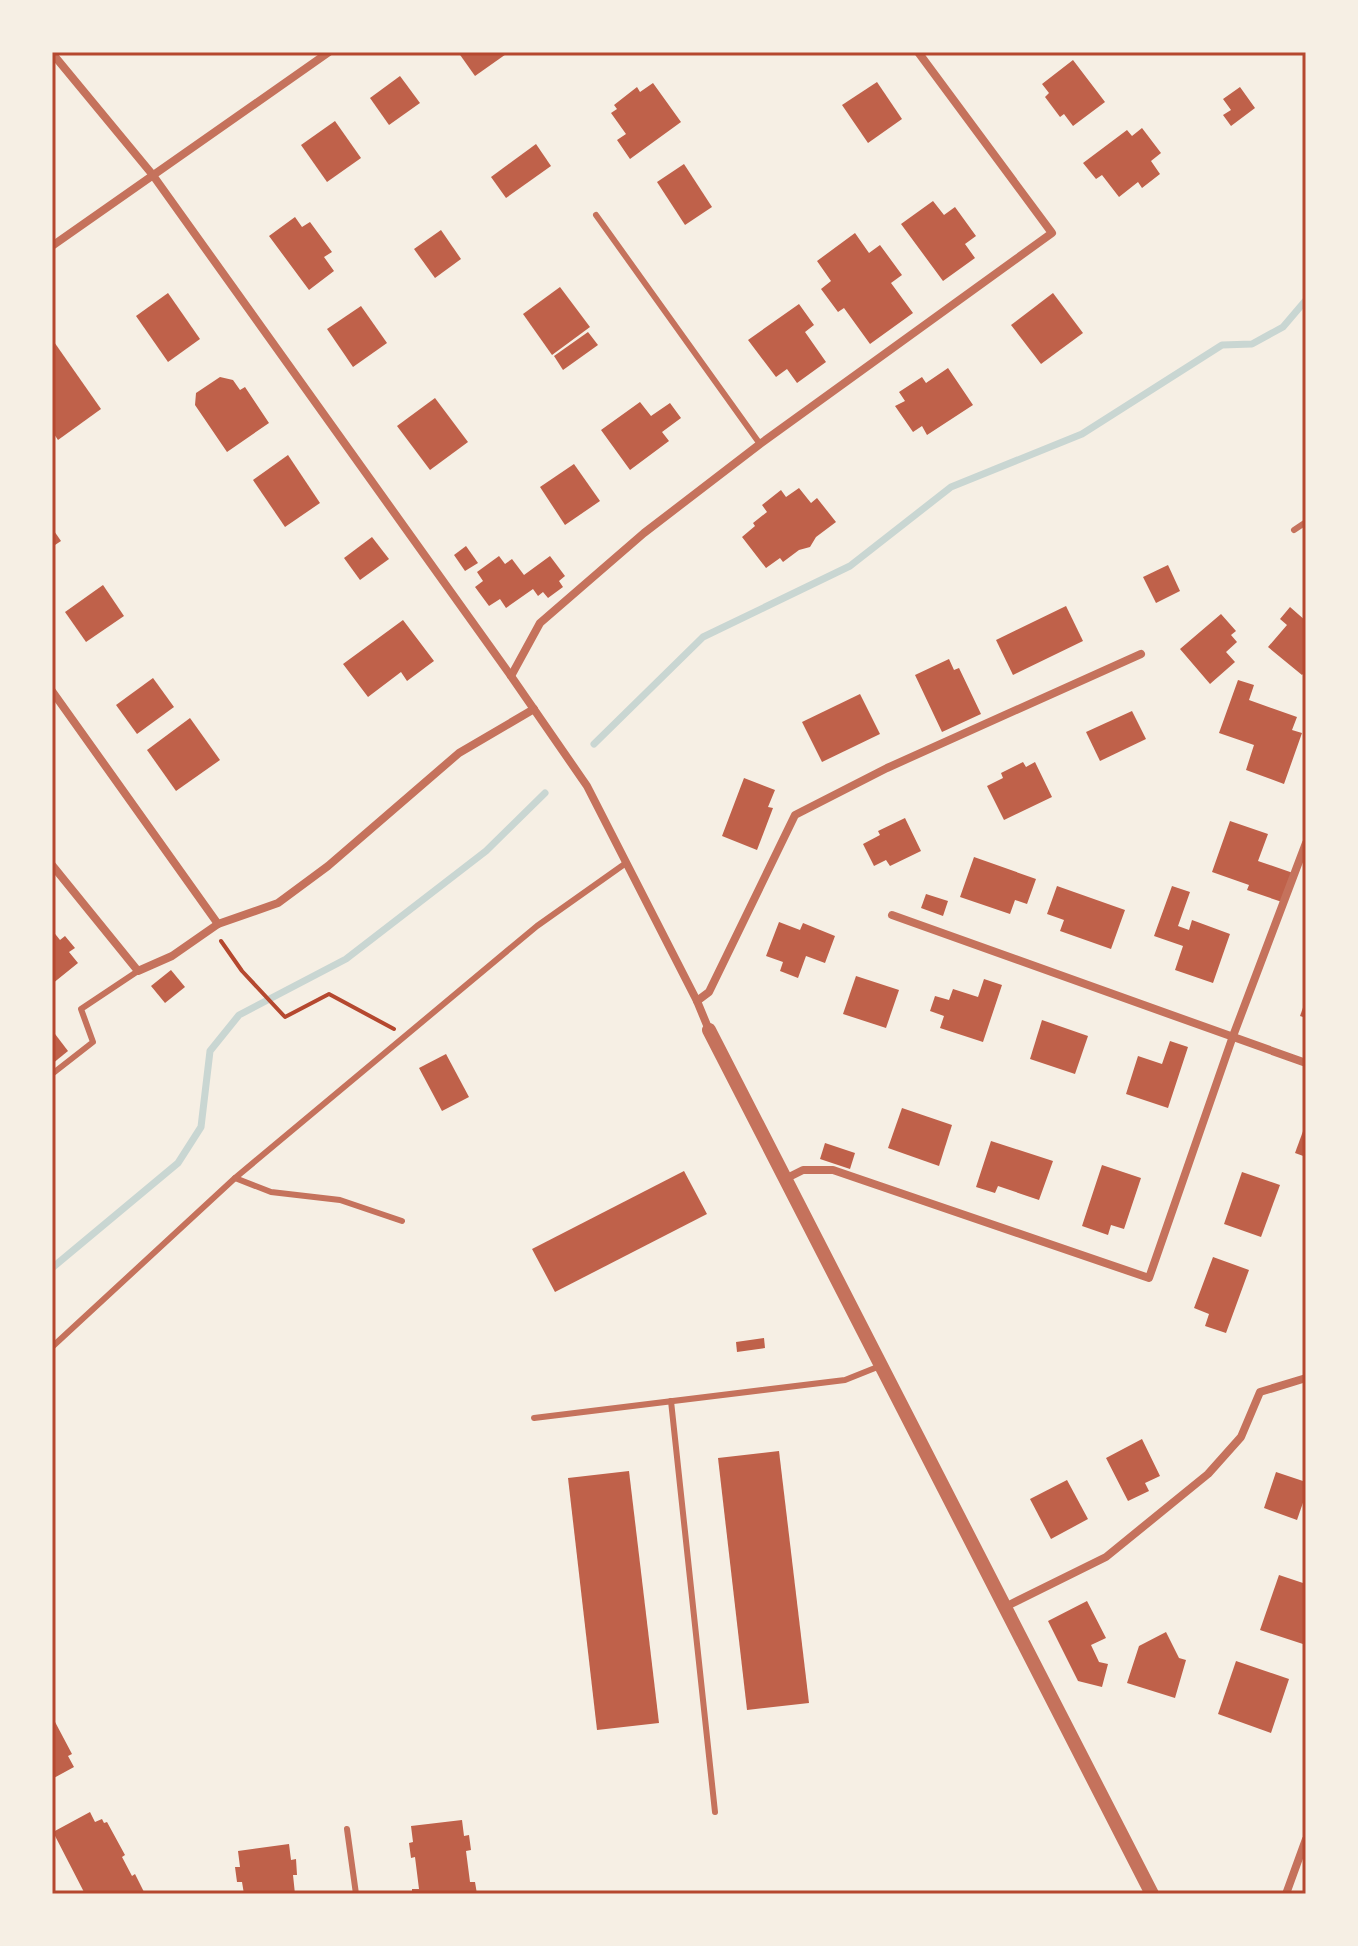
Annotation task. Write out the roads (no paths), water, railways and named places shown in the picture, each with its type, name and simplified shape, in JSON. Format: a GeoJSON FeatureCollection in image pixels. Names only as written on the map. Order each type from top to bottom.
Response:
{"type":"FeatureCollection","features":[{"type":"Feature","properties":{"kind":"street"},"geometry":{"type":"LineString","coordinates":[[52,246],[329,52]]}},
{"type":"Feature","properties":{"kind":"street"},"geometry":{"type":"LineString","coordinates":[[511,676],[540,623],[644,533],[760,444],[1052,233],[918,52]]}},
{"type":"Feature","properties":{"kind":"street"},"geometry":{"type":"LineString","coordinates":[[52,53],[152,174],[587,786],[880,1366],[1152,1894]]}},
{"type":"Feature","properties":{"kind":"street"},"geometry":{"type":"LineString","coordinates":[[697,1001],[709,992],[795,815],[887,768],[1141,654]]}},
{"type":"Feature","properties":{"kind":"street"},"geometry":{"type":"LineString","coordinates":[[52,691],[215,926]]}},
{"type":"Feature","properties":{"kind":"street"},"geometry":{"type":"LineString","coordinates":[[52,865],[138,971],[172,956],[215,926],[278,903],[328,866],[459,753],[534,709]]}},
{"type":"Feature","properties":{"kind":"street"},"geometry":{"type":"LineString","coordinates":[[787,1178],[803,1170],[833,1170],[1149,1278],[1233,1036],[1306,843]]}},
{"type":"Feature","properties":{"kind":"street"},"geometry":{"type":"LineString","coordinates":[[892,915],[1306,1063]]}},
{"type":"Feature","properties":{"kind":"street"},"geometry":{"type":"LineString","coordinates":[[1005,1607],[1106,1557],[1208,1474],[1241,1437],[1260,1392],[1306,1378]]}},
{"type":"Feature","properties":{"kind":"street"},"geometry":{"type":"LineString","coordinates":[[1286,1894],[1306,1839]]}},
{"type":"Feature","properties":{"kind":"lane"},"geometry":{"type":"LineString","coordinates":[[596,215],[760,444]]}},
{"type":"Feature","properties":{"kind":"lane"},"geometry":{"type":"LineString","coordinates":[[1294,530],[1306,522]]}},
{"type":"Feature","properties":{"kind":"lane"},"geometry":{"type":"LineString","coordinates":[[52,1347],[235,1178],[537,926],[626,863]]}},
{"type":"Feature","properties":{"kind":"lane"},"geometry":{"type":"LineString","coordinates":[[52,1074],[93,1042],[81,1009],[138,971]]}},
{"type":"Feature","properties":{"kind":"lane"},"geometry":{"type":"LineString","coordinates":[[235,1178],[271,1192],[340,1200],[402,1221]]}},
{"type":"Feature","properties":{"kind":"lane"},"geometry":{"type":"LineString","coordinates":[[534,1418],[845,1380],[880,1366]]}},
{"type":"Feature","properties":{"kind":"lane"},"geometry":{"type":"LineString","coordinates":[[671,1401],[715,1812]]}},
{"type":"Feature","properties":{"kind":"lane"},"geometry":{"type":"LineString","coordinates":[[347,1829],[356,1894]]}},
{"type":"Feature","properties":{"kind":"waterway"},"geometry":{"type":"LineString","coordinates":[[594,744],[703,637],[850,566],[951,487],[1082,434],[1222,345],[1252,344],[1283,327],[1306,300]]}},
{"type":"Feature","properties":{"kind":"waterway"},"geometry":{"type":"LineString","coordinates":[[52,1268],[178,1163],[201,1127],[210,1051],[239,1015],[346,959],[486,851],[545,793]]}}]}
